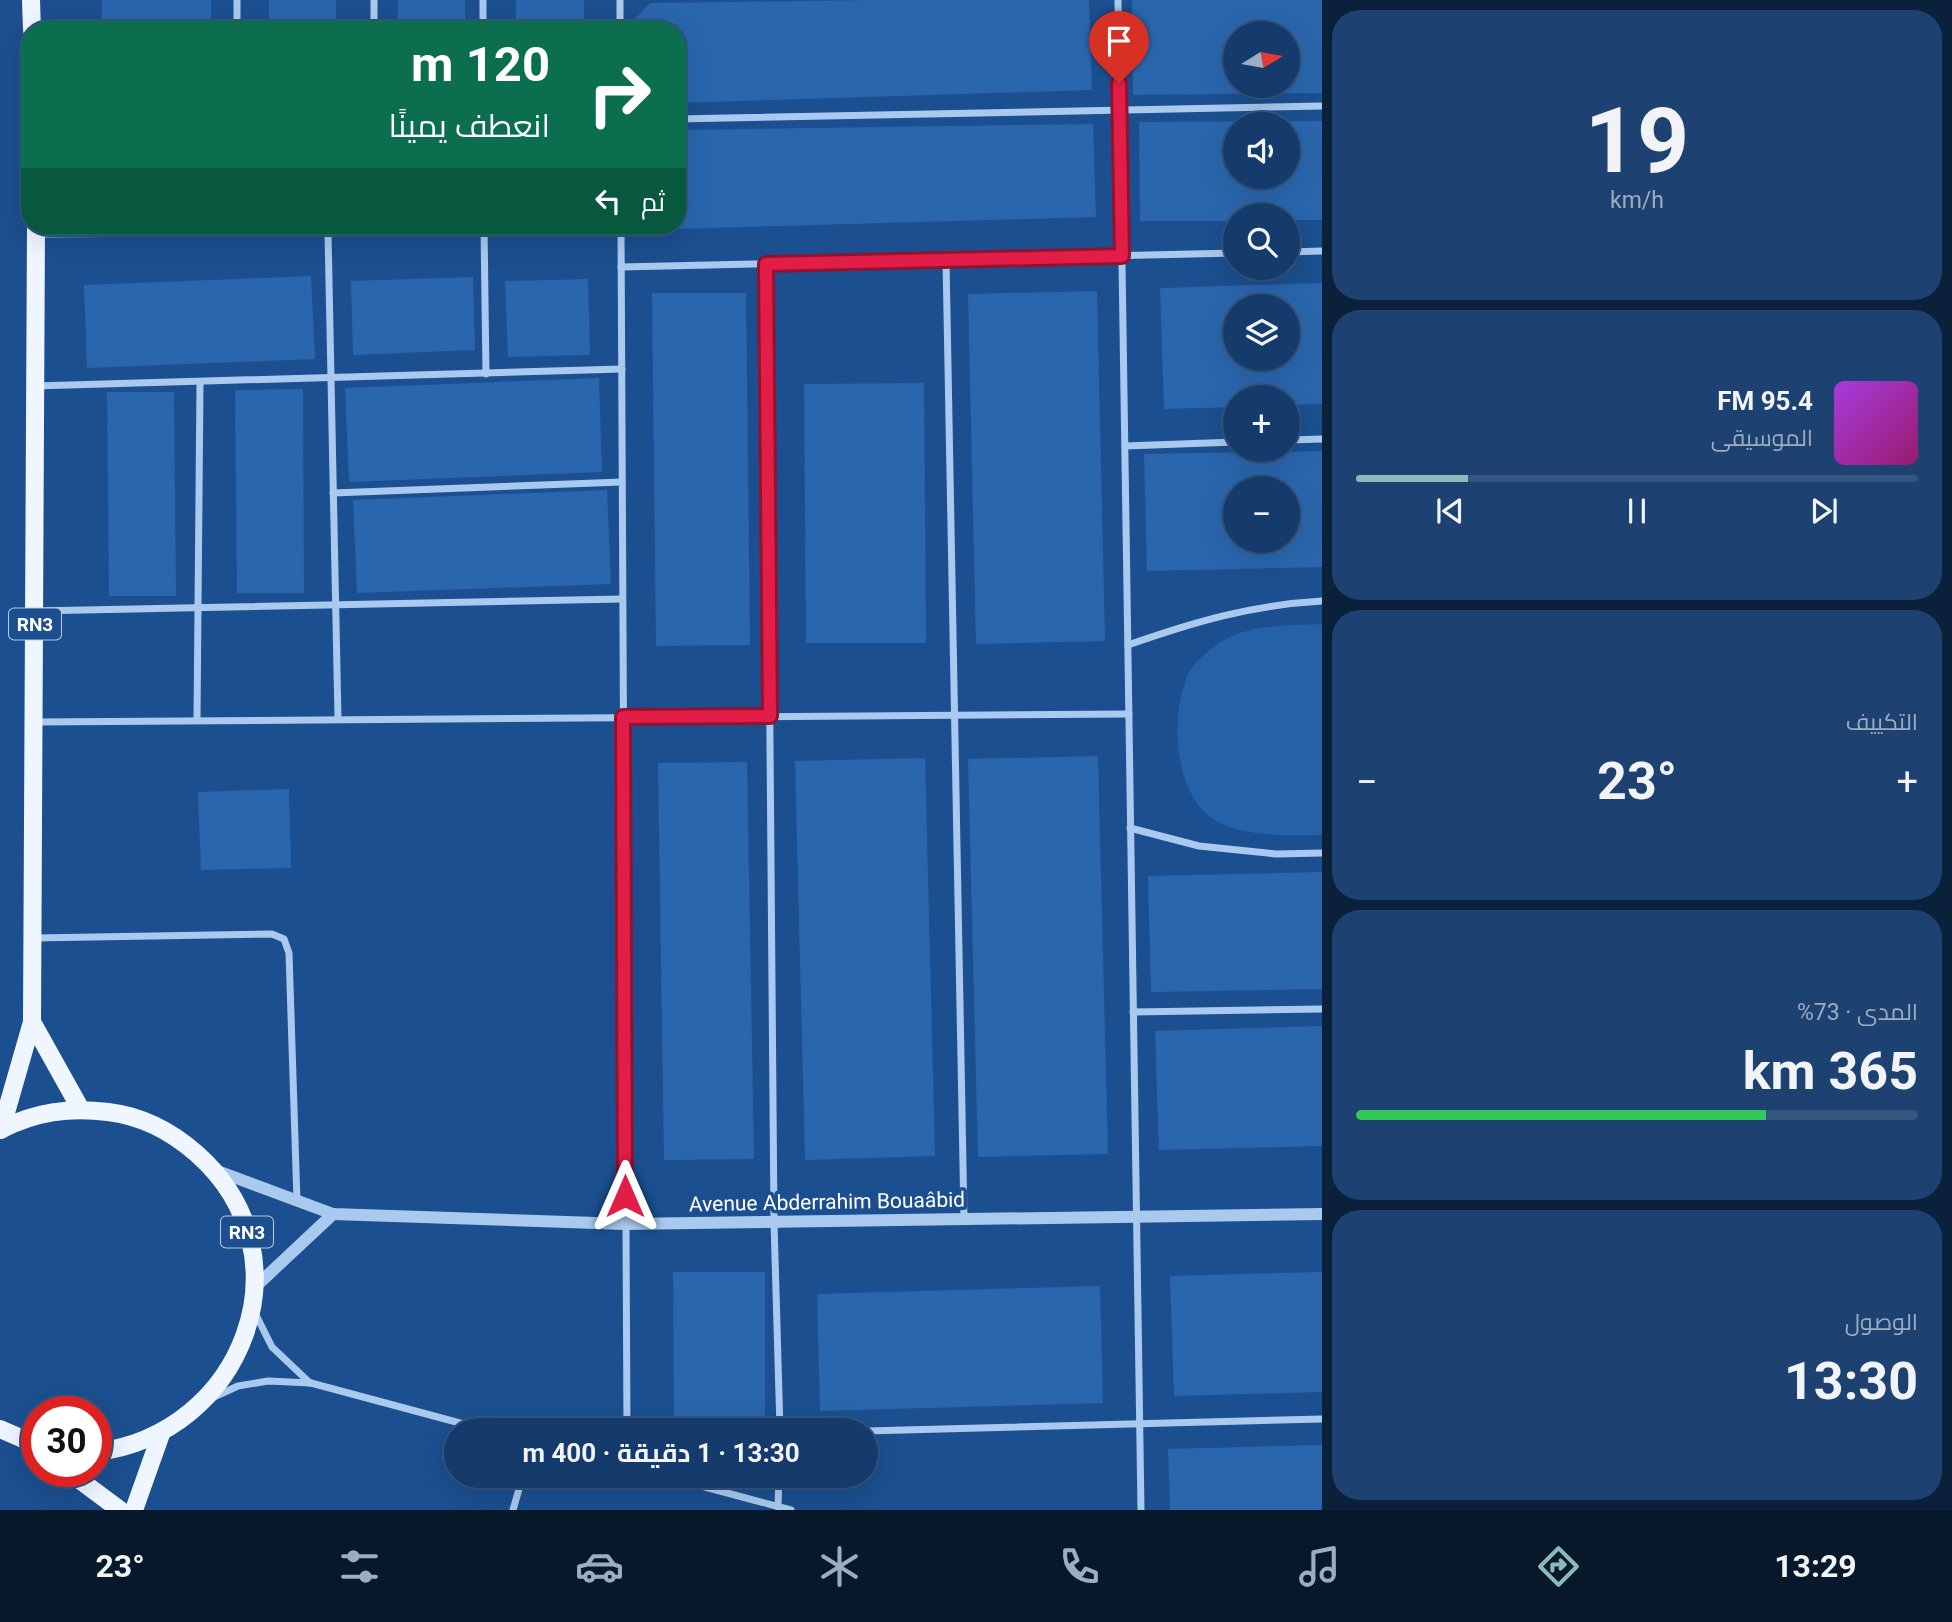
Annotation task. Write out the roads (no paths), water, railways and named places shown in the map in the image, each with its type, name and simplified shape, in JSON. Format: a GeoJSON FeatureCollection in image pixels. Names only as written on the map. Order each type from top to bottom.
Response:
{"type":"FeatureCollection","features":[{"type":"Feature","properties":{"kind":"main road"},"geometry":{"type":"LineString","coordinates":[[31,0],[32,21]]}},
{"type":"Feature","properties":{"kind":"main road","name":"RN3"},"geometry":{"type":"LineString","coordinates":[[1,1130],[32,1023],[35,722],[33,386],[36,235]]}},
{"type":"Feature","properties":{"kind":"main road"},"geometry":{"type":"LineString","coordinates":[[32,1023],[80,1108]]}},
{"type":"Feature","properties":{"kind":"main road","name":"RN3"},"geometry":{"type":"LineString","coordinates":[[1,1130],[53,1111],[80,1108],[130,1115],[177,1136],[215,1170],[237,1205],[251,1246],[254,1288],[253,1308],[237,1357],[207,1400],[161,1434],[130,1446],[112,1449]]}},
{"type":"Feature","properties":{"kind":"main road"},"geometry":{"type":"LineString","coordinates":[[0,1429],[21,1439]]}},
{"type":"Feature","properties":{"kind":"main road"},"geometry":{"type":"LineString","coordinates":[[134,1510],[161,1434]]}},
{"type":"Feature","properties":{"kind":"main road"},"geometry":{"type":"LineString","coordinates":[[89,1487],[120,1510]]}},
{"type":"Feature","properties":{"kind":"street"},"geometry":{"type":"LineString","coordinates":[[237,0],[237,21]]}},
{"type":"Feature","properties":{"kind":"street"},"geometry":{"type":"LineString","coordinates":[[374,0],[374,21]]}},
{"type":"Feature","properties":{"kind":"street"},"geometry":{"type":"LineString","coordinates":[[483,0],[483,21]]}},
{"type":"Feature","properties":{"kind":"street"},"geometry":{"type":"LineString","coordinates":[[620,0],[620,21]]}},
{"type":"Feature","properties":{"kind":"street"},"geometry":{"type":"LineString","coordinates":[[1118,0],[1141,1510]]}},
{"type":"Feature","properties":{"kind":"street"},"geometry":{"type":"LineString","coordinates":[[686,119],[1322,106]]}},
{"type":"Feature","properties":{"kind":"street"},"geometry":{"type":"LineString","coordinates":[[328,235],[338,719]]}},
{"type":"Feature","properties":{"kind":"street"},"geometry":{"type":"LineString","coordinates":[[484,235],[486,374]]}},
{"type":"Feature","properties":{"kind":"street"},"geometry":{"type":"LineString","coordinates":[[621,235],[627,1418]]}},
{"type":"Feature","properties":{"kind":"street"},"geometry":{"type":"LineString","coordinates":[[1300,252],[1322,251]]}},
{"type":"Feature","properties":{"kind":"street"},"geometry":{"type":"LineString","coordinates":[[621,268],[1223,253]]}},
{"type":"Feature","properties":{"kind":"street"},"geometry":{"type":"LineString","coordinates":[[946,260],[964,1219]]}},
{"type":"Feature","properties":{"kind":"street"},"geometry":{"type":"LineString","coordinates":[[766,264],[774,1222],[780,1418]]}},
{"type":"Feature","properties":{"kind":"street"},"geometry":{"type":"LineString","coordinates":[[33,386],[200,384],[622,369]]}},
{"type":"Feature","properties":{"kind":"street"},"geometry":{"type":"LineString","coordinates":[[197,720],[200,384]]}},
{"type":"Feature","properties":{"kind":"street"},"geometry":{"type":"LineString","coordinates":[[1300,440],[1322,439]]}},
{"type":"Feature","properties":{"kind":"street"},"geometry":{"type":"LineString","coordinates":[[1125,446],[1223,442]]}},
{"type":"Feature","properties":{"kind":"street"},"geometry":{"type":"LineString","coordinates":[[333,493],[622,482]]}},
{"type":"Feature","properties":{"kind":"street"},"geometry":{"type":"LineString","coordinates":[[35,611],[622,599]]}},
{"type":"Feature","properties":{"kind":"street"},"geometry":{"type":"LineString","coordinates":[[1128,645],[1214,616],[1275,604],[1322,601]]}},
{"type":"Feature","properties":{"kind":"street"},"geometry":{"type":"LineString","coordinates":[[35,722],[1129,713]]}},
{"type":"Feature","properties":{"kind":"street"},"geometry":{"type":"LineString","coordinates":[[1130,828],[1199,846],[1276,854],[1322,853]]}},
{"type":"Feature","properties":{"kind":"street"},"geometry":{"type":"LineString","coordinates":[[34,938],[272,934],[284,939],[289,953],[297,1202]]}},
{"type":"Feature","properties":{"kind":"street"},"geometry":{"type":"LineString","coordinates":[[1133,1012],[1322,1009]]}},
{"type":"Feature","properties":{"kind":"street","name":"Avenue Abderrahim Bouaâbid"},"geometry":{"type":"LineString","coordinates":[[215,1170],[333,1214],[625,1224],[1322,1214]]}},
{"type":"Feature","properties":{"kind":"street"},"geometry":{"type":"LineString","coordinates":[[254,1288],[333,1214]]}},
{"type":"Feature","properties":{"kind":"street"},"geometry":{"type":"LineString","coordinates":[[253,1308],[272,1346],[311,1384]]}},
{"type":"Feature","properties":{"kind":"street"},"geometry":{"type":"LineString","coordinates":[[207,1400],[238,1387],[268,1381],[311,1384],[444,1419]]}},
{"type":"Feature","properties":{"kind":"street"},"geometry":{"type":"LineString","coordinates":[[878,1431],[1322,1419]]}},
{"type":"Feature","properties":{"kind":"street"},"geometry":{"type":"LineString","coordinates":[[513,1510],[519,1488]]}},
{"type":"Feature","properties":{"kind":"street"},"geometry":{"type":"LineString","coordinates":[[708,1488],[791,1510]]}},
{"type":"Feature","properties":{"kind":"street"},"geometry":{"type":"LineString","coordinates":[[778,1507],[779,1488]]}}]}
